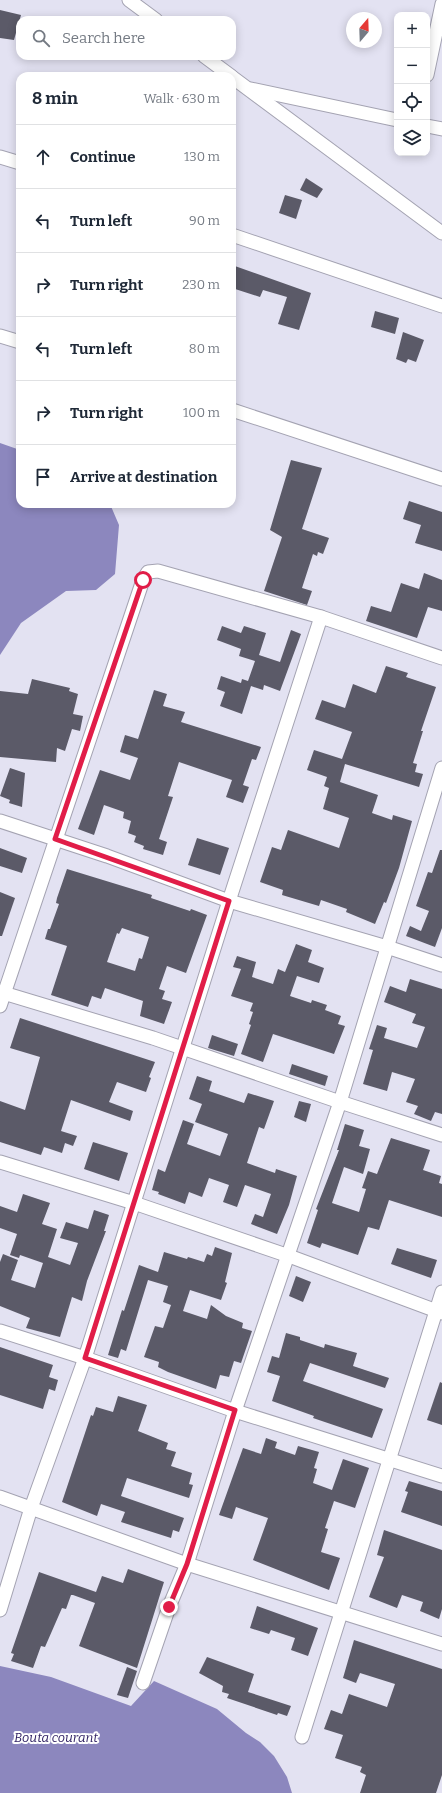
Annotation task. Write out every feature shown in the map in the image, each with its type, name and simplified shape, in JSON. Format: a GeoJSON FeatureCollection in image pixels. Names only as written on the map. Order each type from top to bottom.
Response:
{"type":"FeatureCollection","features":[{"type":"Feature","properties":{"kind":"street"},"geometry":{"type":"LineString","coordinates":[[129,0],[151,16]]}},
{"type":"Feature","properties":{"kind":"street"},"geometry":{"type":"LineString","coordinates":[[430,62],[442,4]]}},
{"type":"Feature","properties":{"kind":"street"},"geometry":{"type":"LineString","coordinates":[[209,60],[226,72]]}},
{"type":"Feature","properties":{"kind":"street"},"geometry":{"type":"LineString","coordinates":[[236,80],[442,233]]}},
{"type":"Feature","properties":{"kind":"street"},"geometry":{"type":"LineString","coordinates":[[247,88],[394,119]]}},
{"type":"Feature","properties":{"kind":"street"},"geometry":{"type":"LineString","coordinates":[[430,127],[442,129]]}},
{"type":"Feature","properties":{"kind":"street"},"geometry":{"type":"LineString","coordinates":[[0,157],[16,162]]}},
{"type":"Feature","properties":{"kind":"street"},"geometry":{"type":"LineString","coordinates":[[236,236],[442,306]]}},
{"type":"Feature","properties":{"kind":"street"},"geometry":{"type":"LineString","coordinates":[[0,336],[16,341]]}},
{"type":"Feature","properties":{"kind":"street"},"geometry":{"type":"LineString","coordinates":[[236,411],[442,479]]}},
{"type":"Feature","properties":{"kind":"street"},"geometry":{"type":"LineString","coordinates":[[0,1006],[2,993],[143,580],[148,572],[158,571],[321,617],[442,658]]}},
{"type":"Feature","properties":{"kind":"street"},"geometry":{"type":"LineString","coordinates":[[0,1610],[31,1508],[85,1358],[182,1048],[321,617]]}},
{"type":"Feature","properties":{"kind":"street"},"geometry":{"type":"LineString","coordinates":[[143,1683],[169,1607],[187,1564],[235,1410],[289,1256],[340,1102],[442,768]]}},
{"type":"Feature","properties":{"kind":"street"},"geometry":{"type":"LineString","coordinates":[[0,821],[229,901],[387,947],[442,965]]}},
{"type":"Feature","properties":{"kind":"street"},"geometry":{"type":"LineString","coordinates":[[2,993],[182,1048],[442,1135]]}},
{"type":"Feature","properties":{"kind":"street"},"geometry":{"type":"LineString","coordinates":[[0,1162],[134,1203],[289,1256],[439,1312]]}},
{"type":"Feature","properties":{"kind":"street"},"geometry":{"type":"LineString","coordinates":[[302,1737],[390,1460],[439,1312],[442,1292]]}},
{"type":"Feature","properties":{"kind":"street"},"geometry":{"type":"LineString","coordinates":[[0,1330],[235,1410],[442,1476]]}},
{"type":"Feature","properties":{"kind":"street"},"geometry":{"type":"LineString","coordinates":[[0,1497],[187,1564],[342,1611],[442,1644]]}},
{"type":"Feature","properties":{"kind":"water"},"geometry":{"type":"Polygon","coordinates":[[[0,443],[16,449],[16,508],[112,508],[119,525],[115,574],[96,590],[66,591],[21,623],[0,655],[0,443]]]}},
{"type":"Feature","properties":{"kind":"water","name":"Bouta courant"},"geometry":{"type":"Polygon","coordinates":[[[0,1666],[51,1677],[131,1706],[154,1681],[217,1709],[246,1733],[260,1742],[274,1756],[287,1777],[292,1793],[0,1793],[0,1666]]]}},
{"type":"Feature","properties":{"kind":"building"},"geometry":{"type":"Polygon","coordinates":[[[0,10],[21,15],[16,16],[16,33],[14,40],[0,38],[0,10]]]}},
{"type":"Feature","properties":{"kind":"building"},"geometry":{"type":"Polygon","coordinates":[[[306,178],[323,189],[317,198],[300,190],[306,178]]]}},
{"type":"Feature","properties":{"kind":"building"},"geometry":{"type":"Polygon","coordinates":[[[285,195],[302,200],[296,219],[279,213],[285,195]]]}},
{"type":"Feature","properties":{"kind":"building"},"geometry":{"type":"Polygon","coordinates":[[[236,266],[311,293],[299,330],[278,324],[287,297],[263,290],[260,297],[236,289],[236,266]]]}},
{"type":"Feature","properties":{"kind":"building"},"geometry":{"type":"Polygon","coordinates":[[[375,311],[399,318],[395,334],[371,327],[375,311]]]}},
{"type":"Feature","properties":{"kind":"building"},"geometry":{"type":"Polygon","coordinates":[[[403,332],[424,340],[416,362],[408,359],[406,363],[396,359],[403,332]]]}},
{"type":"Feature","properties":{"kind":"building"},"geometry":{"type":"Polygon","coordinates":[[[291,460],[322,468],[302,529],[329,538],[323,554],[318,552],[317,556],[313,554],[302,588],[312,591],[307,605],[264,591],[282,537],[270,530],[291,460]]]}},
{"type":"Feature","properties":{"kind":"building"},"geometry":{"type":"Polygon","coordinates":[[[409,501],[442,512],[442,551],[415,543],[421,525],[403,519],[409,501]]]}},
{"type":"Feature","properties":{"kind":"building"},"geometry":{"type":"Polygon","coordinates":[[[424,573],[442,580],[442,611],[428,607],[417,638],[366,621],[371,606],[391,612],[401,583],[419,589],[424,573]]]}},
{"type":"Feature","properties":{"kind":"building"},"geometry":{"type":"Polygon","coordinates":[[[222,626],[241,633],[244,626],[266,633],[259,655],[280,662],[291,630],[301,634],[280,691],[264,685],[263,690],[251,686],[242,714],[220,706],[225,692],[217,689],[221,676],[241,683],[242,679],[248,681],[255,661],[239,656],[241,649],[217,640],[222,626]]]}},
{"type":"Feature","properties":{"kind":"building"},"geometry":{"type":"Polygon","coordinates":[[[386,666],[408,673],[406,677],[436,687],[421,731],[423,731],[413,763],[417,764],[415,772],[423,774],[419,787],[345,764],[340,782],[378,795],[372,813],[392,820],[393,815],[412,821],[399,868],[386,903],[384,902],[375,924],[346,912],[347,909],[321,900],[319,906],[282,895],[283,890],[260,882],[272,847],[281,850],[288,830],[339,848],[349,818],[323,809],[329,788],[324,786],[327,777],[307,770],[314,750],[342,759],[352,732],[315,719],[322,700],[345,708],[353,684],[376,693],[386,666]]]}},
{"type":"Feature","properties":{"kind":"building"},"geometry":{"type":"Polygon","coordinates":[[[32,679],[70,688],[69,691],[78,694],[73,714],[83,716],[80,731],[72,729],[65,751],[57,748],[56,762],[0,757],[0,691],[28,694],[32,679]]]}},
{"type":"Feature","properties":{"kind":"building"},"geometry":{"type":"Polygon","coordinates":[[[154,690],[167,694],[163,706],[185,712],[181,722],[261,747],[256,760],[252,759],[243,785],[249,787],[243,803],[226,797],[232,780],[179,762],[168,796],[173,797],[159,839],[167,842],[163,855],[143,849],[144,846],[134,842],[136,836],[128,833],[131,821],[123,818],[124,812],[104,805],[94,835],[78,829],[100,770],[130,780],[138,758],[120,752],[125,735],[138,739],[154,690]]]}},
{"type":"Feature","properties":{"kind":"building"},"geometry":{"type":"Polygon","coordinates":[[[10,768],[25,773],[22,807],[9,803],[10,800],[0,796],[10,768]]]}},
{"type":"Feature","properties":{"kind":"building"},"geometry":{"type":"Polygon","coordinates":[[[197,838],[229,848],[220,875],[188,865],[197,838]]]}},
{"type":"Feature","properties":{"kind":"building"},"geometry":{"type":"Polygon","coordinates":[[[0,848],[27,858],[22,873],[0,866],[0,848]]]}},
{"type":"Feature","properties":{"kind":"building"},"geometry":{"type":"Polygon","coordinates":[[[440,850],[442,850],[442,928],[435,947],[406,936],[410,926],[421,931],[429,911],[416,906],[428,872],[432,873],[440,850]]]}},
{"type":"Feature","properties":{"kind":"building"},"geometry":{"type":"Polygon","coordinates":[[[67,869],[152,895],[151,898],[207,915],[186,973],[167,966],[159,989],[165,991],[162,999],[172,1002],[164,1024],[140,1016],[143,1001],[105,988],[101,999],[92,996],[88,1007],[51,995],[67,946],[45,939],[59,904],[56,903],[67,869]],[[122,928],[119,934],[117,933],[107,962],[135,971],[139,958],[142,959],[149,937],[122,928]]]}},
{"type":"Feature","properties":{"kind":"building"},"geometry":{"type":"Polygon","coordinates":[[[0,892],[15,898],[2,936],[0,936],[0,892]]]}},
{"type":"Feature","properties":{"kind":"building"},"geometry":{"type":"Polygon","coordinates":[[[296,944],[312,950],[308,962],[324,968],[319,983],[297,976],[290,996],[311,1003],[312,1000],[327,1005],[325,1010],[341,1016],[338,1024],[345,1026],[334,1054],[273,1034],[263,1062],[241,1054],[251,1025],[249,1024],[253,1012],[250,1011],[253,1003],[231,996],[241,969],[233,967],[237,956],[256,962],[252,977],[273,984],[278,969],[285,972],[296,944]]]}},
{"type":"Feature","properties":{"kind":"building"},"geometry":{"type":"Polygon","coordinates":[[[410,979],[442,989],[442,1114],[435,1112],[431,1121],[414,1114],[418,1106],[406,1102],[415,1079],[392,1072],[387,1091],[363,1084],[373,1050],[369,1049],[377,1025],[387,1028],[384,1038],[417,1048],[425,1027],[412,1023],[416,1014],[384,1002],[390,986],[406,992],[410,979]]]}},
{"type":"Feature","properties":{"kind":"building"},"geometry":{"type":"Polygon","coordinates":[[[20,1018],[155,1062],[149,1077],[151,1078],[146,1092],[117,1082],[109,1102],[133,1111],[130,1121],[71,1100],[61,1131],[77,1136],[73,1146],[65,1143],[62,1153],[44,1147],[41,1155],[0,1142],[0,1101],[25,1110],[40,1057],[10,1048],[20,1018]]]}},
{"type":"Feature","properties":{"kind":"building"},"geometry":{"type":"Polygon","coordinates":[[[212,1035],[238,1044],[234,1056],[208,1048],[212,1035]]]}},
{"type":"Feature","properties":{"kind":"building"},"geometry":{"type":"Polygon","coordinates":[[[292,1064],[328,1076],[325,1086],[289,1074],[292,1064]]]}},
{"type":"Feature","properties":{"kind":"building"},"geometry":{"type":"Polygon","coordinates":[[[197,1076],[212,1081],[209,1091],[244,1103],[248,1093],[274,1101],[264,1129],[259,1127],[247,1163],[275,1173],[276,1169],[297,1176],[289,1205],[277,1234],[251,1224],[255,1214],[263,1217],[271,1194],[245,1185],[237,1207],[223,1202],[229,1185],[209,1178],[202,1197],[189,1192],[185,1204],[158,1194],[159,1192],[152,1190],[158,1169],[165,1172],[183,1120],[194,1124],[187,1144],[220,1156],[228,1134],[195,1122],[202,1104],[189,1099],[197,1076]]]}},
{"type":"Feature","properties":{"kind":"building"},"geometry":{"type":"Polygon","coordinates":[[[299,1101],[311,1104],[306,1122],[294,1117],[299,1101]]]}},
{"type":"Feature","properties":{"kind":"building"},"geometry":{"type":"Polygon","coordinates":[[[345,1124],[364,1130],[359,1146],[370,1149],[363,1174],[344,1167],[332,1203],[359,1212],[366,1189],[362,1188],[368,1171],[377,1174],[391,1138],[430,1150],[423,1170],[441,1176],[439,1183],[442,1184],[442,1217],[389,1200],[379,1230],[368,1227],[358,1255],[322,1243],[320,1248],[307,1243],[318,1210],[316,1209],[339,1150],[337,1150],[345,1124]]]}},
{"type":"Feature","properties":{"kind":"building"},"geometry":{"type":"Polygon","coordinates":[[[93,1142],[128,1153],[119,1181],[84,1169],[93,1142]]]}},
{"type":"Feature","properties":{"kind":"building"},"geometry":{"type":"Polygon","coordinates":[[[23,1194],[50,1203],[42,1224],[57,1229],[48,1257],[70,1265],[78,1243],[60,1238],[66,1222],[88,1229],[94,1210],[109,1215],[104,1231],[106,1231],[87,1281],[82,1301],[72,1297],[60,1337],[26,1328],[30,1318],[0,1306],[0,1262],[3,1254],[18,1260],[11,1280],[35,1288],[43,1263],[20,1255],[19,1258],[10,1255],[17,1234],[0,1228],[0,1206],[17,1212],[23,1194]]]}},
{"type":"Feature","properties":{"kind":"building"},"geometry":{"type":"Polygon","coordinates":[[[215,1247],[232,1253],[225,1282],[227,1283],[221,1300],[190,1290],[183,1311],[207,1319],[211,1305],[226,1316],[243,1323],[242,1328],[252,1331],[241,1363],[234,1361],[229,1377],[220,1375],[216,1389],[168,1372],[158,1367],[159,1362],[144,1357],[155,1326],[163,1328],[171,1305],[163,1302],[168,1286],[148,1280],[126,1351],[121,1349],[118,1358],[108,1355],[122,1310],[124,1311],[139,1265],[158,1272],[164,1252],[187,1259],[188,1257],[204,1262],[207,1254],[212,1256],[215,1247]]]}},
{"type":"Feature","properties":{"kind":"building"},"geometry":{"type":"Polygon","coordinates":[[[397,1248],[437,1260],[431,1278],[391,1264],[397,1248]]]}},
{"type":"Feature","properties":{"kind":"building"},"geometry":{"type":"Polygon","coordinates":[[[296,1276],[311,1282],[303,1302],[289,1296],[296,1276]]]}},
{"type":"Feature","properties":{"kind":"building"},"geometry":{"type":"Polygon","coordinates":[[[286,1333],[300,1337],[300,1340],[324,1348],[325,1344],[357,1353],[353,1366],[389,1378],[385,1388],[310,1363],[303,1381],[383,1409],[372,1438],[313,1418],[314,1416],[272,1401],[280,1376],[267,1372],[272,1356],[279,1358],[286,1333]]]}},
{"type":"Feature","properties":{"kind":"building"},"geometry":{"type":"Polygon","coordinates":[[[0,1347],[53,1365],[49,1377],[58,1380],[55,1391],[49,1389],[43,1409],[0,1395],[0,1347]]]}},
{"type":"Feature","properties":{"kind":"building"},"geometry":{"type":"Polygon","coordinates":[[[440,1382],[442,1383],[442,1425],[427,1420],[440,1382]]]}},
{"type":"Feature","properties":{"kind":"building"},"geometry":{"type":"Polygon","coordinates":[[[118,1396],[147,1405],[138,1431],[168,1443],[166,1449],[176,1452],[171,1466],[192,1473],[189,1484],[193,1485],[189,1498],[127,1478],[121,1496],[184,1518],[179,1532],[173,1530],[171,1538],[121,1522],[125,1512],[101,1504],[97,1516],[62,1502],[91,1415],[93,1416],[96,1407],[113,1412],[118,1396]]]}},
{"type":"Feature","properties":{"kind":"building"},"geometry":{"type":"Polygon","coordinates":[[[266,1438],[277,1442],[275,1448],[295,1455],[298,1446],[319,1452],[314,1468],[317,1469],[313,1483],[332,1490],[343,1459],[369,1468],[355,1508],[334,1501],[325,1528],[328,1529],[321,1552],[340,1558],[329,1590],[253,1560],[268,1518],[236,1507],[232,1519],[219,1515],[243,1448],[261,1454],[266,1438]]]}},
{"type":"Feature","properties":{"kind":"building"},"geometry":{"type":"Polygon","coordinates":[[[409,1481],[442,1491],[442,1526],[401,1512],[408,1492],[405,1491],[409,1481]]]}},
{"type":"Feature","properties":{"kind":"building"},"geometry":{"type":"Polygon","coordinates":[[[384,1530],[442,1550],[442,1609],[439,1619],[420,1611],[423,1602],[402,1595],[397,1608],[369,1597],[384,1557],[377,1555],[384,1530]]]}},
{"type":"Feature","properties":{"kind":"building"},"geometry":{"type":"Polygon","coordinates":[[[128,1569],[164,1582],[137,1668],[79,1646],[95,1603],[73,1595],[71,1595],[66,1609],[62,1608],[45,1647],[41,1646],[33,1668],[11,1661],[14,1654],[11,1653],[39,1572],[96,1592],[102,1576],[123,1583],[128,1569]]]}},
{"type":"Feature","properties":{"kind":"building"},"geometry":{"type":"Polygon","coordinates":[[[257,1606],[318,1628],[308,1656],[291,1650],[295,1638],[271,1630],[269,1634],[250,1628],[257,1606]]]}},
{"type":"Feature","properties":{"kind":"building"},"geometry":{"type":"Polygon","coordinates":[[[354,1640],[442,1669],[442,1775],[436,1793],[360,1793],[366,1775],[360,1772],[362,1767],[335,1758],[343,1735],[324,1729],[331,1710],[342,1714],[349,1694],[387,1707],[395,1684],[360,1673],[356,1683],[343,1678],[354,1640]]]}},
{"type":"Feature","properties":{"kind":"building"},"geometry":{"type":"Polygon","coordinates":[[[207,1657],[254,1674],[248,1692],[291,1706],[287,1716],[278,1713],[277,1715],[227,1698],[229,1694],[222,1692],[223,1686],[199,1673],[207,1657]]]}},
{"type":"Feature","properties":{"kind":"building"},"geometry":{"type":"Polygon","coordinates":[[[127,1667],[137,1671],[128,1698],[117,1695],[127,1667]]]}},
{"type":"Feature","properties":{"kind":"route"},"geometry":{"type":"LineString","coordinates":[[143,580],[55,839],[107,856],[229,901],[85,1358],[235,1410],[187,1564],[169,1607]]}}]}
